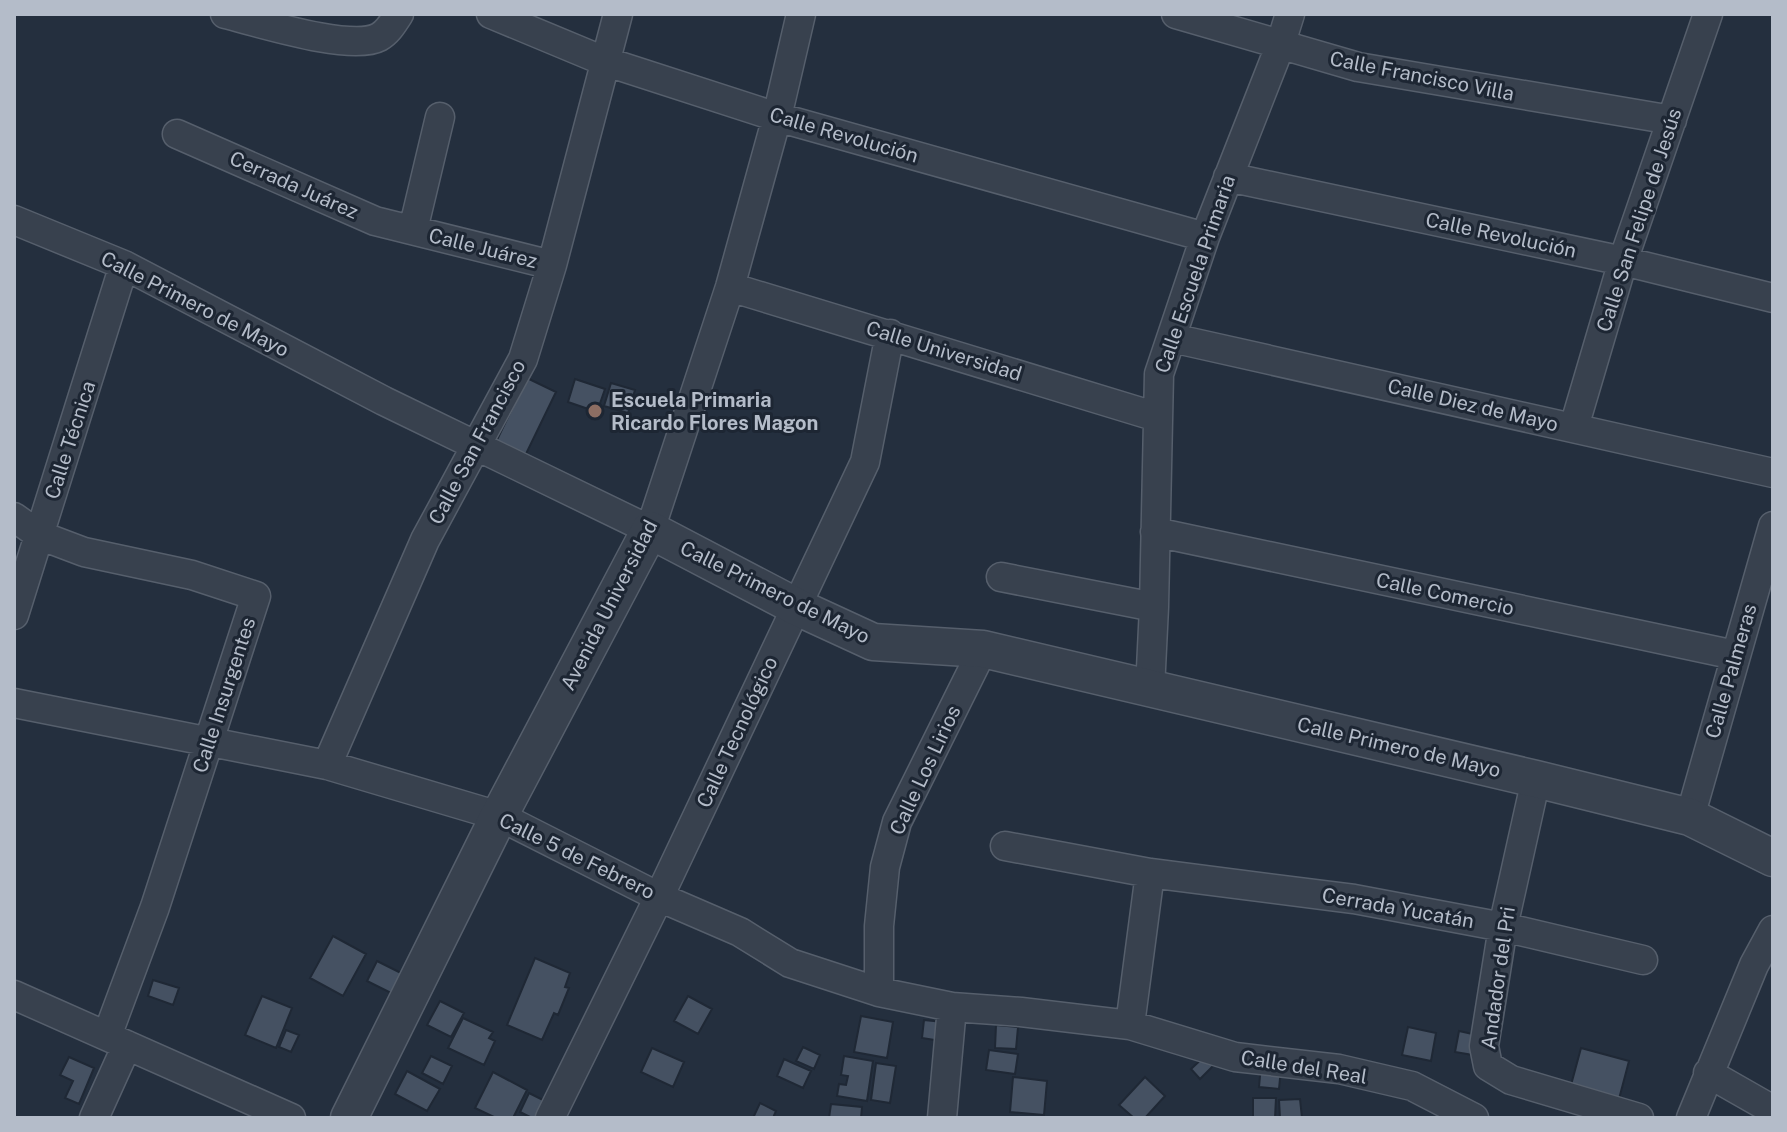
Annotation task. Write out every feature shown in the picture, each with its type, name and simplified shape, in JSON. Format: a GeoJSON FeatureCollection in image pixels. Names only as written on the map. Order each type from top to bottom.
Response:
{"type":"FeatureCollection","features":[{"type":"Feature","properties":{"kind":"street"},"geometry":{"type":"LineString","coordinates":[[225,14],[346,43],[375,40],[387,32],[399,14]]}},
{"type":"Feature","properties":{"kind":"street","name":"Calle Revolución"},"geometry":{"type":"LineString","coordinates":[[491,14],[604,61],[777,117],[1205,237]]}},
{"type":"Feature","properties":{"kind":"street","name":"Calle San Francisco"},"geometry":{"type":"LineString","coordinates":[[327,765],[425,540],[523,359],[552,265],[618,14]]}},
{"type":"Feature","properties":{"kind":"street","name":"Avenida Universidad"},"geometry":{"type":"LineString","coordinates":[[349,1118],[499,816],[650,530],[730,287],[777,117],[801,14]]}},
{"type":"Feature","properties":{"kind":"street","name":"Calle Francisco Villa"},"geometry":{"type":"LineString","coordinates":[[1176,14],[1358,67],[1672,120]]}},
{"type":"Feature","properties":{"kind":"street","name":"Calle Escuela Primaria"},"geometry":{"type":"LineString","coordinates":[[1150,689],[1159,374],[1205,237],[1290,14]]}},
{"type":"Feature","properties":{"kind":"street","name":"Calle San Felipe de Jesús"},"geometry":{"type":"LineString","coordinates":[[1574,427],[1623,261],[1708,14]]}},
{"type":"Feature","properties":{"kind":"street"},"geometry":{"type":"LineString","coordinates":[[413,230],[440,117]]}},
{"type":"Feature","properties":{"kind":"street","name":"Cerrada Juárez"},"geometry":{"type":"LineString","coordinates":[[177,134],[375,221],[413,230]]}},
{"type":"Feature","properties":{"kind":"street","name":"Calle Revolución"},"geometry":{"type":"LineString","coordinates":[[1228,177],[1623,261],[1773,298]]}},
{"type":"Feature","properties":{"kind":"street","name":"Calle Primero de Mayo"},"geometry":{"type":"LineString","coordinates":[[14,220],[124,265],[384,401],[873,642],[983,649],[1536,779],[1690,817],[1773,858]]}},
{"type":"Feature","properties":{"kind":"street","name":"Calle Juárez"},"geometry":{"type":"LineString","coordinates":[[413,230],[552,265]]}},
{"type":"Feature","properties":{"kind":"street","name":"Calle Técnica"},"geometry":{"type":"LineString","coordinates":[[14,615],[124,265]]}},
{"type":"Feature","properties":{"kind":"street","name":"Calle Universidad"},"geometry":{"type":"LineString","coordinates":[[730,287],[1157,417]]}},
{"type":"Feature","properties":{"kind":"street","name":"Calle Tecnológico"},"geometry":{"type":"LineString","coordinates":[[550,1118],[659,897],[865,462],[890,334]]}},
{"type":"Feature","properties":{"kind":"street","name":"Calle Diez de Mayo"},"geometry":{"type":"LineString","coordinates":[[1172,338],[1773,473]]}},
{"type":"Feature","properties":{"kind":"street","name":"Calle Insurgentes"},"geometry":{"type":"LineString","coordinates":[[14,517],[39,535],[84,552],[192,575],[256,596],[155,907],[94,1118]]}},
{"type":"Feature","properties":{"kind":"street","name":"Calle Palmeras"},"geometry":{"type":"LineString","coordinates":[[1690,817],[1773,526]]}},
{"type":"Feature","properties":{"kind":"street","name":"Calle Comercio"},"geometry":{"type":"LineString","coordinates":[[1155,532],[1735,655]]}},
{"type":"Feature","properties":{"kind":"street"},"geometry":{"type":"LineString","coordinates":[[1001,577],[1154,607]]}},
{"type":"Feature","properties":{"kind":"street","name":"Calle Los Lirios"},"geometry":{"type":"LineString","coordinates":[[879,992],[879,926],[885,867],[897,822],[983,649]]}},
{"type":"Feature","properties":{"kind":"street","name":"Calle 5 de Febrero"},"geometry":{"type":"LineString","coordinates":[[14,703],[327,765],[499,816],[659,897],[740,932],[790,963],[879,992],[952,1007],[1130,1025]]}},
{"type":"Feature","properties":{"kind":"street","name":"Andador del Pri"},"geometry":{"type":"LineString","coordinates":[[1536,779],[1503,927],[1484,1046],[1488,1066],[1511,1080],[1639,1118]]}},
{"type":"Feature","properties":{"kind":"street","name":"Cerrada Yucatán"},"geometry":{"type":"LineString","coordinates":[[1005,846],[1150,873],[1354,899],[1503,927],[1643,960]]}},
{"type":"Feature","properties":{"kind":"street"},"geometry":{"type":"LineString","coordinates":[[1130,1025],[1150,873]]}},
{"type":"Feature","properties":{"kind":"street"},"geometry":{"type":"LineString","coordinates":[[1691,1118],[1754,965],[1773,930]]}},
{"type":"Feature","properties":{"kind":"street"},"geometry":{"type":"LineString","coordinates":[[14,995],[291,1118]]}},
{"type":"Feature","properties":{"kind":"street"},"geometry":{"type":"LineString","coordinates":[[942,1118],[952,1007]]}},
{"type":"Feature","properties":{"kind":"street","name":"Calle del Real"},"geometry":{"type":"LineString","coordinates":[[1130,1025],[1235,1057],[1339,1069],[1412,1086],[1474,1118]]}},
{"type":"Feature","properties":{"kind":"street"},"geometry":{"type":"LineString","coordinates":[[1708,1073],[1773,1110]]}},
{"type":"Feature","properties":{"kind":"building"},"geometry":{"type":"Polygon","coordinates":[[[527,378],[556,392],[524,458],[495,444],[527,378]]]}},
{"type":"Feature","properties":{"kind":"building"},"geometry":{"type":"Polygon","coordinates":[[[575,379],[605,389],[597,412],[568,402],[575,379]]]}},
{"type":"Feature","properties":{"kind":"building"},"geometry":{"type":"Polygon","coordinates":[[[611,383],[635,390],[628,413],[604,406],[611,383]]]}},
{"type":"Feature","properties":{"kind":"building"},"geometry":{"type":"Polygon","coordinates":[[[333,936],[366,954],[343,996],[310,978],[333,936]]]}},
{"type":"Feature","properties":{"kind":"building"},"geometry":{"type":"Polygon","coordinates":[[[535,958],[570,973],[565,987],[569,988],[558,1015],[554,1013],[542,1040],[507,1025],[535,958]]]}},
{"type":"Feature","properties":{"kind":"building"},"geometry":{"type":"Polygon","coordinates":[[[377,961],[403,974],[393,994],[367,981],[377,961]]]}},
{"type":"Feature","properties":{"kind":"building"},"geometry":{"type":"Polygon","coordinates":[[[153,980],[179,988],[173,1005],[148,996],[153,980]]]}},
{"type":"Feature","properties":{"kind":"building"},"geometry":{"type":"Polygon","coordinates":[[[262,996],[292,1008],[276,1048],[245,1035],[262,996]]]}},
{"type":"Feature","properties":{"kind":"building"},"geometry":{"type":"Polygon","coordinates":[[[688,996],[712,1009],[698,1034],[674,1021],[688,996]]]}},
{"type":"Feature","properties":{"kind":"building"},"geometry":{"type":"Polygon","coordinates":[[[440,1001],[464,1013],[451,1037],[427,1025],[440,1001]]]}},
{"type":"Feature","properties":{"kind":"building"},"geometry":{"type":"Polygon","coordinates":[[[861,1016],[893,1022],[887,1058],[854,1052],[861,1016]]]}},
{"type":"Feature","properties":{"kind":"building"},"geometry":{"type":"Polygon","coordinates":[[[463,1018],[493,1032],[489,1038],[495,1041],[484,1065],[448,1048],[463,1018]]]}},
{"type":"Feature","properties":{"kind":"building"},"geometry":{"type":"Polygon","coordinates":[[[924,1020],[943,1022],[941,1041],[922,1038],[924,1020]]]}},
{"type":"Feature","properties":{"kind":"building"},"geometry":{"type":"Polygon","coordinates":[[[996,1025],[1018,1027],[1016,1049],[995,1048],[996,1025]]]}},
{"type":"Feature","properties":{"kind":"building"},"geometry":{"type":"Polygon","coordinates":[[[1408,1027],[1436,1033],[1431,1061],[1402,1055],[1408,1027]]]}},
{"type":"Feature","properties":{"kind":"building"},"geometry":{"type":"Polygon","coordinates":[[[286,1030],[299,1035],[291,1052],[279,1047],[286,1030]]]}},
{"type":"Feature","properties":{"kind":"building"},"geometry":{"type":"Polygon","coordinates":[[[1459,1031],[1477,1035],[1473,1055],[1455,1052],[1459,1031]]]}},
{"type":"Feature","properties":{"kind":"building"},"geometry":{"type":"Polygon","coordinates":[[[803,1047],[820,1055],[814,1069],[796,1061],[803,1047]]]}},
{"type":"Feature","properties":{"kind":"building"},"geometry":{"type":"Polygon","coordinates":[[[652,1048],[684,1062],[673,1087],[641,1072],[652,1048]]]}},
{"type":"Feature","properties":{"kind":"building"},"geometry":{"type":"Polygon","coordinates":[[[1581,1048],[1629,1061],[1619,1099],[1571,1085],[1581,1048]]]}},
{"type":"Feature","properties":{"kind":"building"},"geometry":{"type":"Polygon","coordinates":[[[989,1050],[1018,1054],[1015,1074],[986,1070],[989,1050]]]}},
{"type":"Feature","properties":{"kind":"building"},"geometry":{"type":"Polygon","coordinates":[[[1208,1053],[1216,1063],[1200,1079],[1191,1069],[1208,1053]]]}},
{"type":"Feature","properties":{"kind":"building"},"geometry":{"type":"Polygon","coordinates":[[[431,1056],[452,1066],[443,1084],[422,1073],[431,1056]]]}},
{"type":"Feature","properties":{"kind":"building"},"geometry":{"type":"Polygon","coordinates":[[[844,1056],[873,1061],[867,1101],[837,1096],[839,1084],[846,1085],[848,1076],[841,1075],[844,1056]]]}},
{"type":"Feature","properties":{"kind":"building"},"geometry":{"type":"Polygon","coordinates":[[[69,1057],[94,1068],[79,1104],[65,1098],[73,1081],[60,1075],[69,1057]]]}},
{"type":"Feature","properties":{"kind":"building"},"geometry":{"type":"Polygon","coordinates":[[[784,1059],[811,1071],[803,1088],[777,1076],[784,1059]]]}},
{"type":"Feature","properties":{"kind":"building"},"geometry":{"type":"Polygon","coordinates":[[[876,1063],[896,1066],[890,1103],[871,1100],[876,1063]]]}},
{"type":"Feature","properties":{"kind":"building"},"geometry":{"type":"Polygon","coordinates":[[[1261,1065],[1281,1068],[1279,1089],[1259,1087],[1261,1065]]]}},
{"type":"Feature","properties":{"kind":"building"},"geometry":{"type":"Polygon","coordinates":[[[407,1071],[440,1089],[427,1111],[395,1094],[407,1071]]]}},
{"type":"Feature","properties":{"kind":"building"},"geometry":{"type":"Polygon","coordinates":[[[493,1072],[527,1090],[513,1118],[496,1118],[475,1108],[493,1072]]]}},
{"type":"Feature","properties":{"kind":"building"},"geometry":{"type":"Polygon","coordinates":[[[1013,1077],[1047,1081],[1044,1115],[1010,1112],[1013,1077]]]}},
{"type":"Feature","properties":{"kind":"building"},"geometry":{"type":"Polygon","coordinates":[[[1145,1077],[1165,1096],[1145,1118],[1134,1118],[1119,1105],[1145,1077]]]}},
{"type":"Feature","properties":{"kind":"building"},"geometry":{"type":"Polygon","coordinates":[[[529,1093],[549,1103],[541,1118],[532,1118],[520,1112],[529,1093]]]}},
{"type":"Feature","properties":{"kind":"building"},"geometry":{"type":"Polygon","coordinates":[[[1253,1098],[1276,1098],[1275,1118],[1253,1118],[1253,1098]]]}},
{"type":"Feature","properties":{"kind":"building"},"geometry":{"type":"Polygon","coordinates":[[[1300,1099],[1302,1118],[1280,1118],[1279,1100],[1300,1099]]]}},
{"type":"Feature","properties":{"kind":"building"},"geometry":{"type":"Polygon","coordinates":[[[760,1103],[776,1111],[773,1118],[753,1118],[760,1103]]]}},
{"type":"Feature","properties":{"kind":"building"},"geometry":{"type":"Polygon","coordinates":[[[831,1104],[862,1107],[861,1118],[829,1118],[831,1104]]]}},
{"type":"Feature","properties":{"kind":"place","name":"Escuela Primaria Ricardo Flores Magon"},"geometry":{"type":"Point","coordinates":[595,411]}}]}
